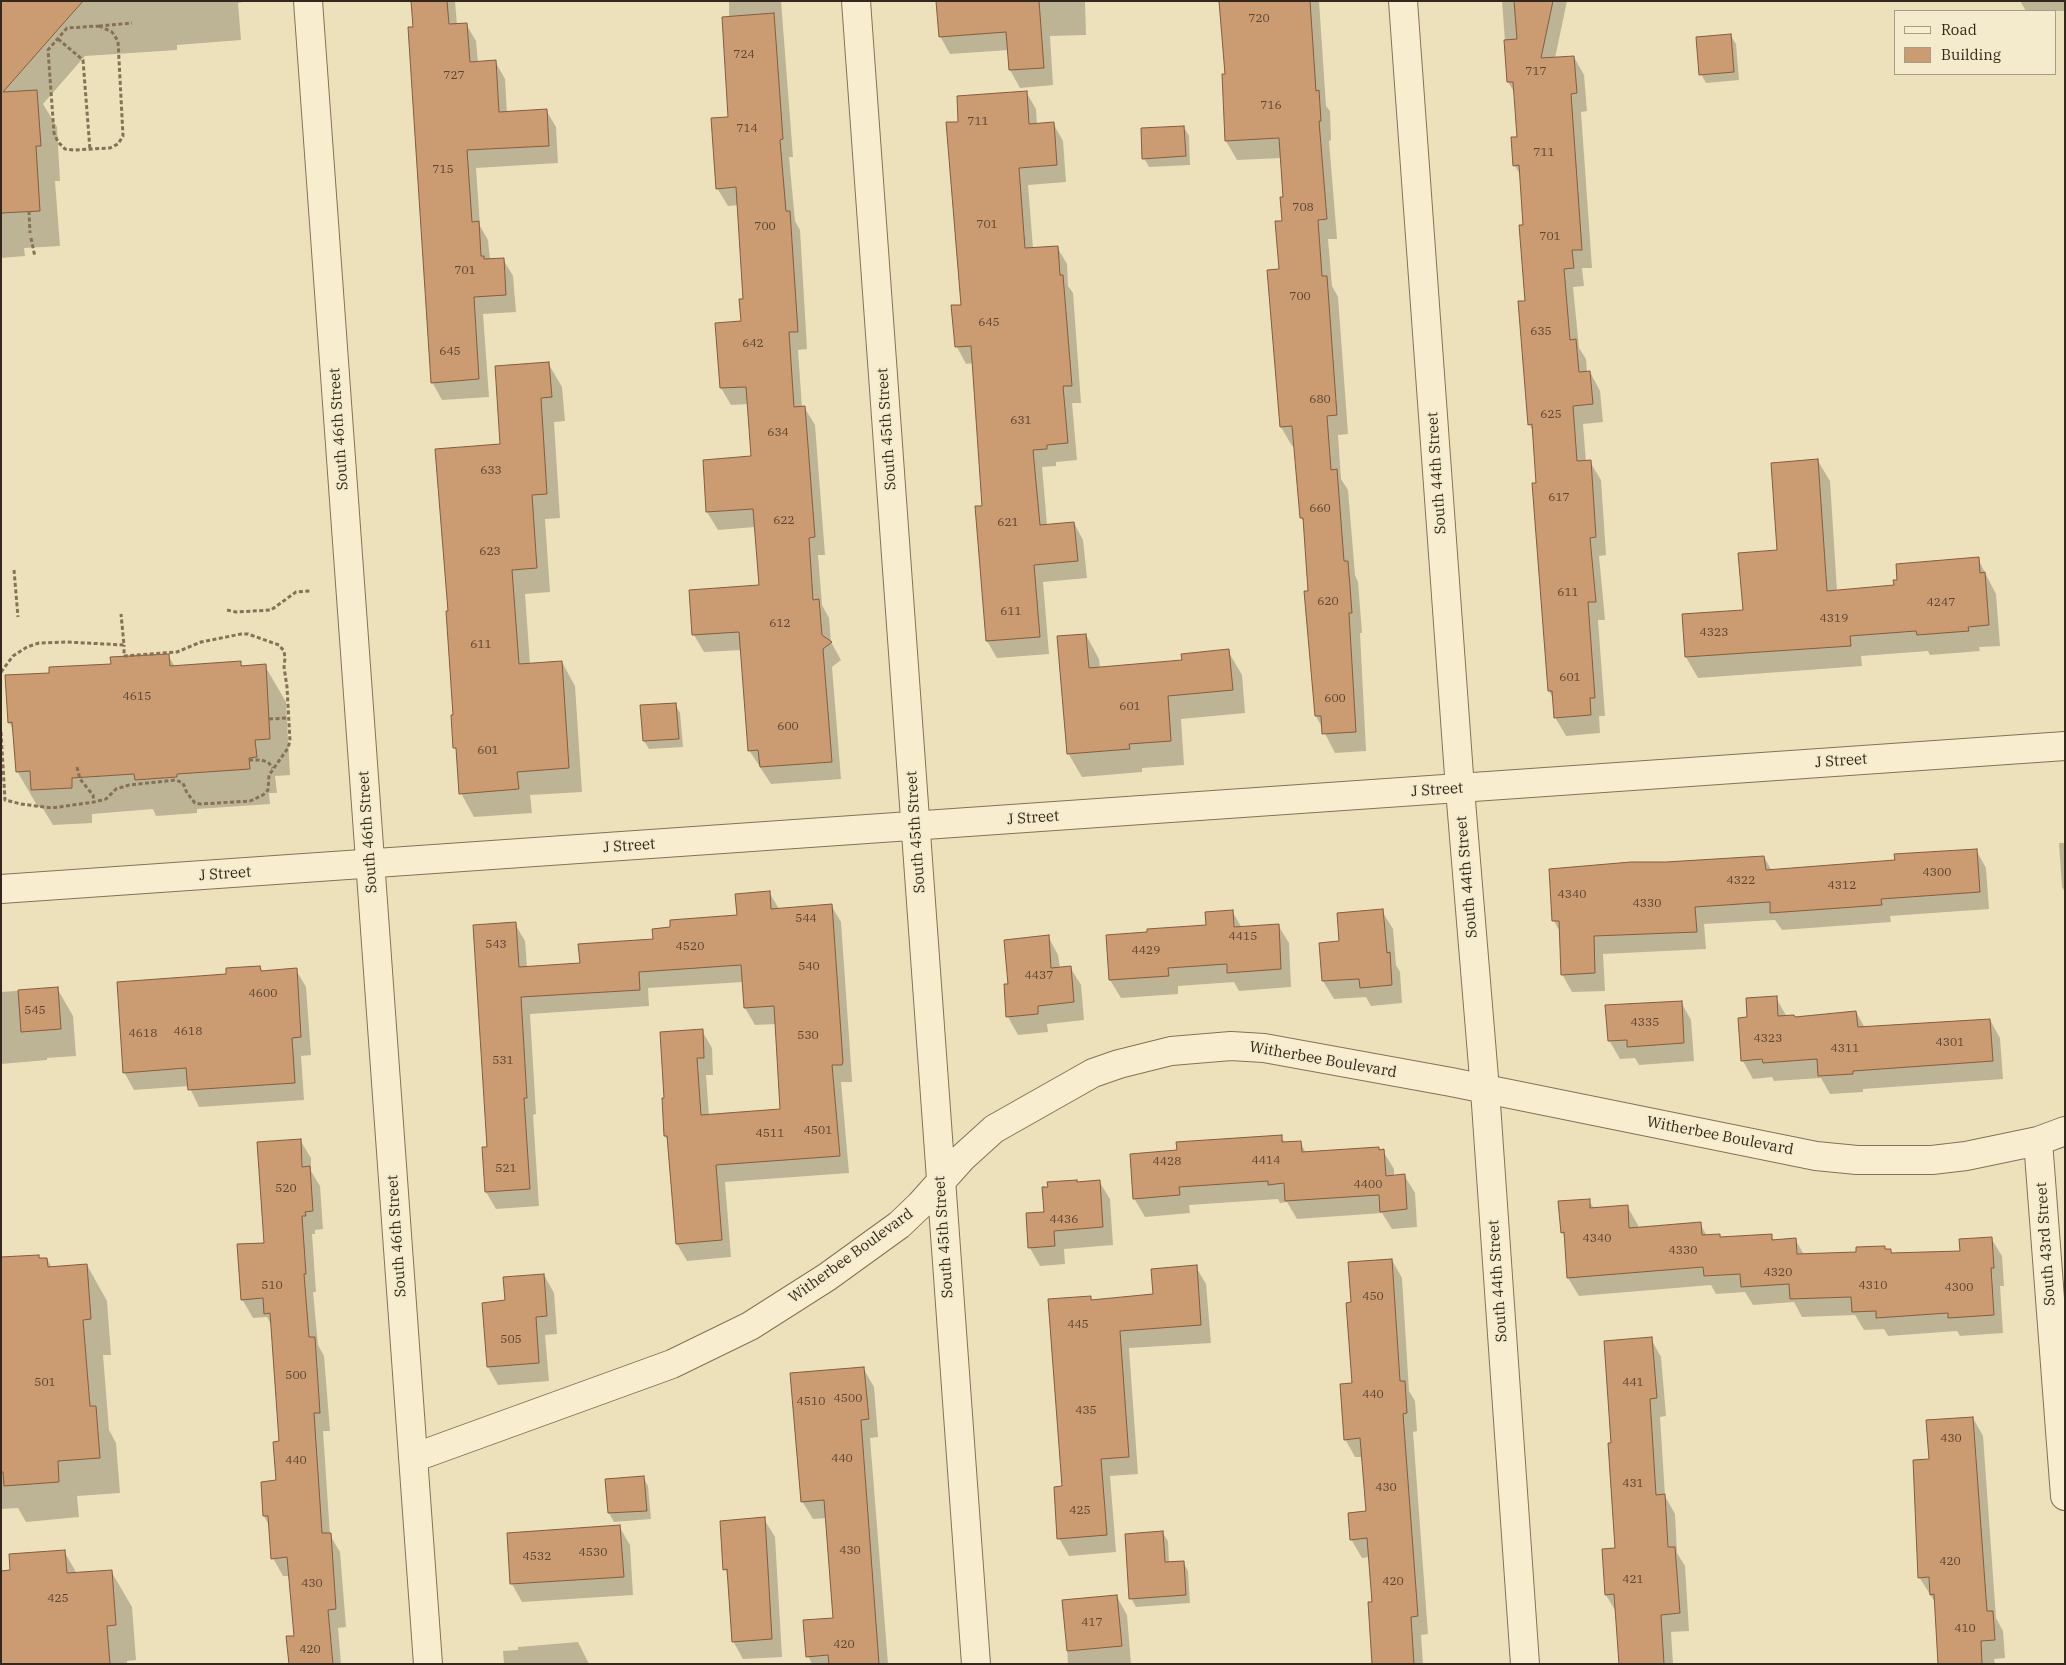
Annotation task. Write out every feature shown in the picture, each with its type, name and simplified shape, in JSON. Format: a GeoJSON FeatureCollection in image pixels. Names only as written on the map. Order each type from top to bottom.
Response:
{"type":"FeatureCollection","features":[{"type":"Feature","properties":{"kind":"street","name":"South 46th Street"},"geometry":{"type":"LineString","coordinates":[[308,1],[428,1664]]}},
{"type":"Feature","properties":{"kind":"street","name":"South 45th Street"},"geometry":{"type":"LineString","coordinates":[[856,1],[976,1664]]}},
{"type":"Feature","properties":{"kind":"street","name":"South 44th Street"},"geometry":{"type":"LineString","coordinates":[[1403,1],[1525,1664]]}},
{"type":"Feature","properties":{"kind":"street","name":"J Street"},"geometry":{"type":"LineString","coordinates":[[1,889],[2065,746]]}},
{"type":"Feature","properties":{"kind":"street","name":"Witherbee Boulevard"},"geometry":{"type":"LineString","coordinates":[[413,1458],[672,1364],[716,1343],[790,1302],[899,1225],[940,1184],[962,1158],[994,1130],[1093,1073],[1119,1064],[1171,1051],[1231,1046],[1264,1048],[1816,1156],[1857,1160],[1932,1160],[2002,1150],[2038,1142],[2065,1131]]}},
{"type":"Feature","properties":{"kind":"street","name":"South 43rd Street"},"geometry":{"type":"LineString","coordinates":[[2038,1142],[2065,1496]]}},
{"type":"Feature","properties":{"kind":"path"},"geometry":{"type":"LineString","coordinates":[[99,26],[112,32],[118,41],[123,136],[118,144],[110,148],[90,150],[65,148],[58,142],[54,133],[48,50],[67,28],[132,23]]}},
{"type":"Feature","properties":{"kind":"path"},"geometry":{"type":"LineString","coordinates":[[58,39],[83,60],[90,150]]}},
{"type":"Feature","properties":{"kind":"path"},"geometry":{"type":"LineString","coordinates":[[29,211],[30,233]]}},
{"type":"Feature","properties":{"kind":"path"},"geometry":{"type":"LineString","coordinates":[[31,238],[35,257]]}},
{"type":"Feature","properties":{"kind":"path"},"geometry":{"type":"LineString","coordinates":[[14,570],[18,617]]}},
{"type":"Feature","properties":{"kind":"path"},"geometry":{"type":"LineString","coordinates":[[227,610],[236,612],[271,610],[296,592],[310,591]]}},
{"type":"Feature","properties":{"kind":"path"},"geometry":{"type":"LineString","coordinates":[[1,732],[5,800],[52,808],[106,799],[116,789],[129,785],[176,780],[183,784],[187,793],[195,802],[201,804],[250,801],[257,799],[268,790],[269,775],[288,748],[290,741],[284,651],[280,645],[271,640],[241,634],[201,642],[177,652],[124,656],[121,614]]}},
{"type":"Feature","properties":{"kind":"path"},"geometry":{"type":"LineString","coordinates":[[1,672],[13,656],[27,647],[39,643],[67,642],[124,645]]}},
{"type":"Feature","properties":{"kind":"path"},"geometry":{"type":"LineString","coordinates":[[269,719],[288,718]]}},
{"type":"Feature","properties":{"kind":"path"},"geometry":{"type":"LineString","coordinates":[[249,760],[268,762],[273,768]]}},
{"type":"Feature","properties":{"kind":"path"},"geometry":{"type":"LineString","coordinates":[[77,767],[80,779],[93,795],[94,802]]}},
{"type":"Feature","properties":{"kind":"building"},"geometry":{"type":"Polygon","coordinates":[[[1,1],[83,1],[3,92],[37,90],[41,146],[36,146],[40,211],[1,213],[1,1]]]}},
{"type":"Feature","properties":{"kind":"building"},"geometry":{"type":"Polygon","coordinates":[[[411,1],[447,1],[449,24],[467,23],[470,62],[496,60],[499,112],[547,109],[549,146],[467,150],[472,222],[479,221],[481,256],[484,256],[484,259],[504,258],[506,295],[474,297],[479,379],[431,383],[408,27],[413,27],[411,1]]]}},
{"type":"Feature","properties":{"kind":"building"},"geometry":{"type":"Polygon","coordinates":[[[936,1],[1039,1],[1044,68],[1009,70],[1006,32],[939,37],[936,1]]]}},
{"type":"Feature","properties":{"kind":"building"},"geometry":{"type":"Polygon","coordinates":[[[1219,1],[1310,1],[1316,91],[1319,90],[1321,121],[1319,121],[1327,219],[1318,220],[1322,276],[1327,276],[1337,415],[1327,416],[1331,470],[1337,469],[1344,561],[1348,561],[1352,613],[1349,613],[1356,732],[1322,734],[1321,716],[1315,716],[1304,591],[1308,591],[1303,518],[1300,518],[1292,426],[1280,427],[1267,270],[1279,269],[1275,221],[1282,221],[1280,197],[1283,197],[1279,138],[1225,141],[1222,74],[1225,74],[1219,1]]]}},
{"type":"Feature","properties":{"kind":"building"},"geometry":{"type":"Polygon","coordinates":[[[1514,1],[1553,1],[1541,58],[1574,56],[1577,93],[1571,94],[1582,250],[1572,250],[1574,268],[1564,269],[1570,340],[1576,339],[1579,372],[1590,371],[1593,404],[1573,406],[1577,461],[1591,460],[1596,537],[1590,538],[1596,602],[1588,602],[1595,698],[1590,698],[1591,715],[1554,718],[1552,691],[1548,691],[1532,483],[1536,483],[1532,424],[1528,425],[1518,301],[1525,301],[1519,225],[1523,225],[1519,165],[1513,166],[1511,137],[1517,137],[1513,82],[1507,82],[1504,40],[1517,39],[1514,1]]]}},
{"type":"Feature","properties":{"kind":"building"},"geometry":{"type":"Polygon","coordinates":[[[774,13],[783,139],[780,140],[786,211],[790,211],[798,332],[789,332],[794,407],[805,406],[815,537],[809,538],[813,600],[819,599],[822,635],[832,642],[823,649],[832,762],[760,767],[758,750],[748,751],[739,632],[692,635],[689,590],[759,585],[753,509],[706,512],[703,460],[751,456],[746,387],[720,388],[715,323],[741,321],[739,299],[743,299],[736,187],[716,189],[711,118],[728,117],[722,17],[774,13]]]}},
{"type":"Feature","properties":{"kind":"building"},"geometry":{"type":"Polygon","coordinates":[[[1731,34],[1734,72],[1699,75],[1696,37],[1731,34]]]}},
{"type":"Feature","properties":{"kind":"building"},"geometry":{"type":"Polygon","coordinates":[[[1027,91],[1029,124],[1054,122],[1057,165],[1019,168],[1025,248],[1058,246],[1060,275],[1063,275],[1072,386],[1063,386],[1068,443],[1047,445],[1047,449],[1033,450],[1040,525],[1074,522],[1078,561],[1034,565],[1040,637],[986,641],[975,506],[982,506],[971,346],[955,347],[951,305],[961,305],[946,122],[958,122],[957,96],[1027,91]]]}},
{"type":"Feature","properties":{"kind":"building"},"geometry":{"type":"Polygon","coordinates":[[[1184,126],[1186,156],[1142,159],[1141,128],[1184,126]]]}},
{"type":"Feature","properties":{"kind":"building"},"geometry":{"type":"Polygon","coordinates":[[[549,362],[552,397],[541,398],[547,494],[532,495],[537,568],[512,570],[519,664],[562,661],[569,768],[517,772],[519,789],[459,794],[456,748],[453,748],[451,715],[453,715],[446,611],[448,611],[435,449],[500,444],[495,366],[549,362]]]}},
{"type":"Feature","properties":{"kind":"building"},"geometry":{"type":"Polygon","coordinates":[[[1818,459],[1827,591],[1894,585],[1893,580],[1897,580],[1896,564],[1979,557],[1980,573],[1985,572],[1989,625],[1968,627],[1969,631],[1917,635],[1916,631],[1850,636],[1851,646],[1685,657],[1682,614],[1743,610],[1738,553],[1777,550],[1771,463],[1818,459]]]}},
{"type":"Feature","properties":{"kind":"building"},"geometry":{"type":"Polygon","coordinates":[[[1086,634],[1089,668],[1182,660],[1181,654],[1229,649],[1233,690],[1168,696],[1171,741],[1129,744],[1130,749],[1067,754],[1057,636],[1086,634]]]}},
{"type":"Feature","properties":{"kind":"building"},"geometry":{"type":"Polygon","coordinates":[[[169,654],[170,666],[241,661],[241,666],[266,664],[270,739],[255,740],[257,757],[249,758],[250,769],[177,774],[177,777],[135,780],[134,774],[72,778],[72,788],[31,790],[30,771],[16,772],[12,722],[8,723],[5,675],[49,673],[49,667],[111,664],[110,657],[169,654]]]}},
{"type":"Feature","properties":{"kind":"building"},"geometry":{"type":"Polygon","coordinates":[[[676,703],[679,739],[643,741],[640,705],[676,703]]]}},
{"type":"Feature","properties":{"kind":"building"},"geometry":{"type":"Polygon","coordinates":[[[1977,849],[1980,892],[1881,899],[1882,905],[1770,913],[1770,902],[1695,907],[1697,932],[1594,936],[1595,973],[1561,975],[1559,921],[1552,921],[1549,869],[1631,862],[1666,862],[1764,856],[1766,870],[1895,860],[1894,854],[1977,849]]]}},
{"type":"Feature","properties":{"kind":"building"},"geometry":{"type":"Polygon","coordinates":[[[770,891],[771,909],[832,904],[843,1062],[842,1065],[832,1065],[840,1156],[716,1165],[722,1240],[676,1244],[667,1136],[664,1136],[660,1032],[703,1029],[704,1058],[697,1058],[701,1115],[780,1109],[774,1006],[744,1008],[741,965],[639,972],[640,990],[521,997],[527,1098],[524,1098],[530,1189],[485,1192],[482,1147],[487,1147],[473,925],[516,922],[519,967],[580,963],[578,944],[653,939],[652,929],[670,927],[670,920],[737,915],[735,894],[770,891]]]}},
{"type":"Feature","properties":{"kind":"building"},"geometry":{"type":"Polygon","coordinates":[[[1383,909],[1387,953],[1390,952],[1392,985],[1360,988],[1359,979],[1322,981],[1319,943],[1339,941],[1337,913],[1383,909]]]}},
{"type":"Feature","properties":{"kind":"building"},"geometry":{"type":"Polygon","coordinates":[[[1233,910],[1234,927],[1279,924],[1281,969],[1227,973],[1227,964],[1168,968],[1169,976],[1109,980],[1106,935],[1147,932],[1147,929],[1206,925],[1205,912],[1233,910]]]}},
{"type":"Feature","properties":{"kind":"building"},"geometry":{"type":"Polygon","coordinates":[[[1049,935],[1051,968],[1071,966],[1074,1002],[1038,1006],[1038,1014],[1006,1017],[1004,984],[1008,984],[1004,940],[1049,935]]]}},
{"type":"Feature","properties":{"kind":"building"},"geometry":{"type":"Polygon","coordinates":[[[260,966],[261,971],[297,968],[301,1037],[292,1038],[295,1083],[188,1090],[186,1068],[123,1073],[117,982],[226,974],[226,968],[260,966]]]}},
{"type":"Feature","properties":{"kind":"building"},"geometry":{"type":"Polygon","coordinates":[[[58,987],[61,1029],[21,1032],[18,990],[58,987]]]}},
{"type":"Feature","properties":{"kind":"building"},"geometry":{"type":"Polygon","coordinates":[[[1777,996],[1778,1016],[1794,1015],[1795,1017],[1856,1011],[1858,1027],[1990,1019],[1993,1061],[1853,1071],[1853,1074],[1818,1076],[1817,1059],[1763,1063],[1762,1059],[1741,1061],[1738,1018],[1747,1017],[1746,998],[1777,996]]]}},
{"type":"Feature","properties":{"kind":"building"},"geometry":{"type":"Polygon","coordinates":[[[1682,1001],[1684,1043],[1627,1047],[1627,1040],[1608,1041],[1605,1005],[1682,1001]]]}},
{"type":"Feature","properties":{"kind":"building"},"geometry":{"type":"Polygon","coordinates":[[[1282,1135],[1282,1142],[1301,1141],[1302,1152],[1379,1147],[1379,1150],[1384,1149],[1386,1176],[1405,1174],[1407,1209],[1380,1212],[1379,1195],[1285,1201],[1284,1183],[1268,1185],[1268,1181],[1179,1187],[1180,1195],[1133,1199],[1130,1154],[1177,1150],[1176,1142],[1282,1135]]]}},
{"type":"Feature","properties":{"kind":"building"},"geometry":{"type":"Polygon","coordinates":[[[301,1139],[302,1167],[310,1166],[313,1211],[305,1212],[306,1216],[302,1216],[306,1274],[304,1274],[309,1337],[315,1337],[320,1413],[314,1413],[322,1533],[331,1533],[336,1609],[328,1610],[333,1664],[289,1664],[286,1636],[294,1636],[287,1557],[271,1559],[268,1516],[263,1516],[261,1482],[276,1480],[273,1442],[279,1441],[270,1313],[264,1314],[263,1298],[241,1300],[237,1244],[264,1243],[257,1142],[301,1139]]]}},
{"type":"Feature","properties":{"kind":"building"},"geometry":{"type":"Polygon","coordinates":[[[1077,1180],[1077,1182],[1100,1180],[1103,1227],[1054,1231],[1055,1246],[1028,1248],[1026,1213],[1044,1212],[1042,1187],[1048,1187],[1047,1182],[1077,1180]]]}},
{"type":"Feature","properties":{"kind":"building"},"geometry":{"type":"Polygon","coordinates":[[[1590,1199],[1590,1208],[1628,1205],[1629,1228],[1701,1222],[1702,1235],[1720,1234],[1720,1237],[1772,1234],[1772,1240],[1796,1238],[1797,1254],[1856,1252],[1856,1247],[1885,1246],[1885,1249],[1891,1249],[1891,1253],[1960,1251],[1959,1239],[1992,1237],[1994,1268],[1991,1268],[1994,1315],[1948,1318],[1948,1313],[1876,1318],[1876,1311],[1852,1312],[1851,1297],[1790,1299],[1789,1284],[1741,1287],[1740,1274],[1704,1276],[1703,1267],[1567,1278],[1564,1232],[1561,1233],[1558,1201],[1590,1199]]]}},
{"type":"Feature","properties":{"kind":"building"},"geometry":{"type":"Polygon","coordinates":[[[39,1255],[39,1258],[47,1258],[48,1267],[87,1264],[91,1319],[83,1320],[90,1406],[96,1406],[100,1458],[58,1461],[59,1482],[4,1486],[3,1472],[1,1472],[1,1257],[39,1255]]]}},
{"type":"Feature","properties":{"kind":"building"},"geometry":{"type":"Polygon","coordinates":[[[1392,1259],[1400,1381],[1405,1381],[1407,1413],[1403,1414],[1418,1616],[1411,1617],[1414,1664],[1372,1664],[1368,1602],[1372,1602],[1367,1538],[1350,1540],[1348,1513],[1366,1511],[1360,1438],[1344,1440],[1340,1384],[1352,1383],[1346,1303],[1351,1302],[1348,1262],[1392,1259]]]}},
{"type":"Feature","properties":{"kind":"building"},"geometry":{"type":"Polygon","coordinates":[[[1197,1265],[1201,1325],[1120,1331],[1129,1457],[1101,1459],[1107,1535],[1057,1539],[1054,1487],[1062,1486],[1048,1299],[1091,1296],[1091,1300],[1153,1294],[1151,1269],[1197,1265]]]}},
{"type":"Feature","properties":{"kind":"building"},"geometry":{"type":"Polygon","coordinates":[[[544,1274],[547,1316],[536,1317],[539,1363],[487,1367],[482,1303],[505,1300],[503,1277],[544,1274]]]}},
{"type":"Feature","properties":{"kind":"building"},"geometry":{"type":"Polygon","coordinates":[[[1652,1337],[1657,1398],[1650,1399],[1656,1495],[1665,1494],[1668,1547],[1675,1547],[1680,1613],[1661,1615],[1664,1664],[1619,1664],[1614,1594],[1605,1595],[1602,1549],[1615,1548],[1608,1443],[1611,1443],[1604,1341],[1652,1337]]]}},
{"type":"Feature","properties":{"kind":"building"},"geometry":{"type":"Polygon","coordinates":[[[864,1367],[869,1419],[861,1420],[879,1664],[829,1664],[828,1655],[806,1657],[803,1620],[833,1618],[824,1500],[801,1502],[790,1373],[864,1367]]]}},
{"type":"Feature","properties":{"kind":"building"},"geometry":{"type":"Polygon","coordinates":[[[1973,1417],[1987,1611],[1993,1611],[1995,1640],[1981,1641],[1982,1664],[1938,1664],[1934,1594],[1930,1595],[1929,1577],[1918,1578],[1913,1460],[1929,1459],[1926,1420],[1973,1417]]]}},
{"type":"Feature","properties":{"kind":"building"},"geometry":{"type":"Polygon","coordinates":[[[644,1476],[647,1511],[608,1513],[605,1479],[644,1476]]]}},
{"type":"Feature","properties":{"kind":"building"},"geometry":{"type":"Polygon","coordinates":[[[765,1517],[772,1639],[732,1642],[727,1569],[723,1570],[720,1521],[765,1517]]]}},
{"type":"Feature","properties":{"kind":"building"},"geometry":{"type":"Polygon","coordinates":[[[620,1525],[624,1577],[510,1584],[507,1533],[620,1525]]]}},
{"type":"Feature","properties":{"kind":"building"},"geometry":{"type":"Polygon","coordinates":[[[1163,1531],[1165,1562],[1184,1561],[1186,1595],[1129,1599],[1125,1534],[1163,1531]]]}},
{"type":"Feature","properties":{"kind":"building"},"geometry":{"type":"Polygon","coordinates":[[[65,1550],[67,1573],[112,1570],[116,1625],[107,1626],[110,1664],[1,1664],[1,1571],[10,1570],[9,1554],[65,1550]]]}},
{"type":"Feature","properties":{"kind":"building"},"geometry":{"type":"Polygon","coordinates":[[[1117,1595],[1122,1646],[1067,1651],[1062,1600],[1117,1595]]]}}]}
